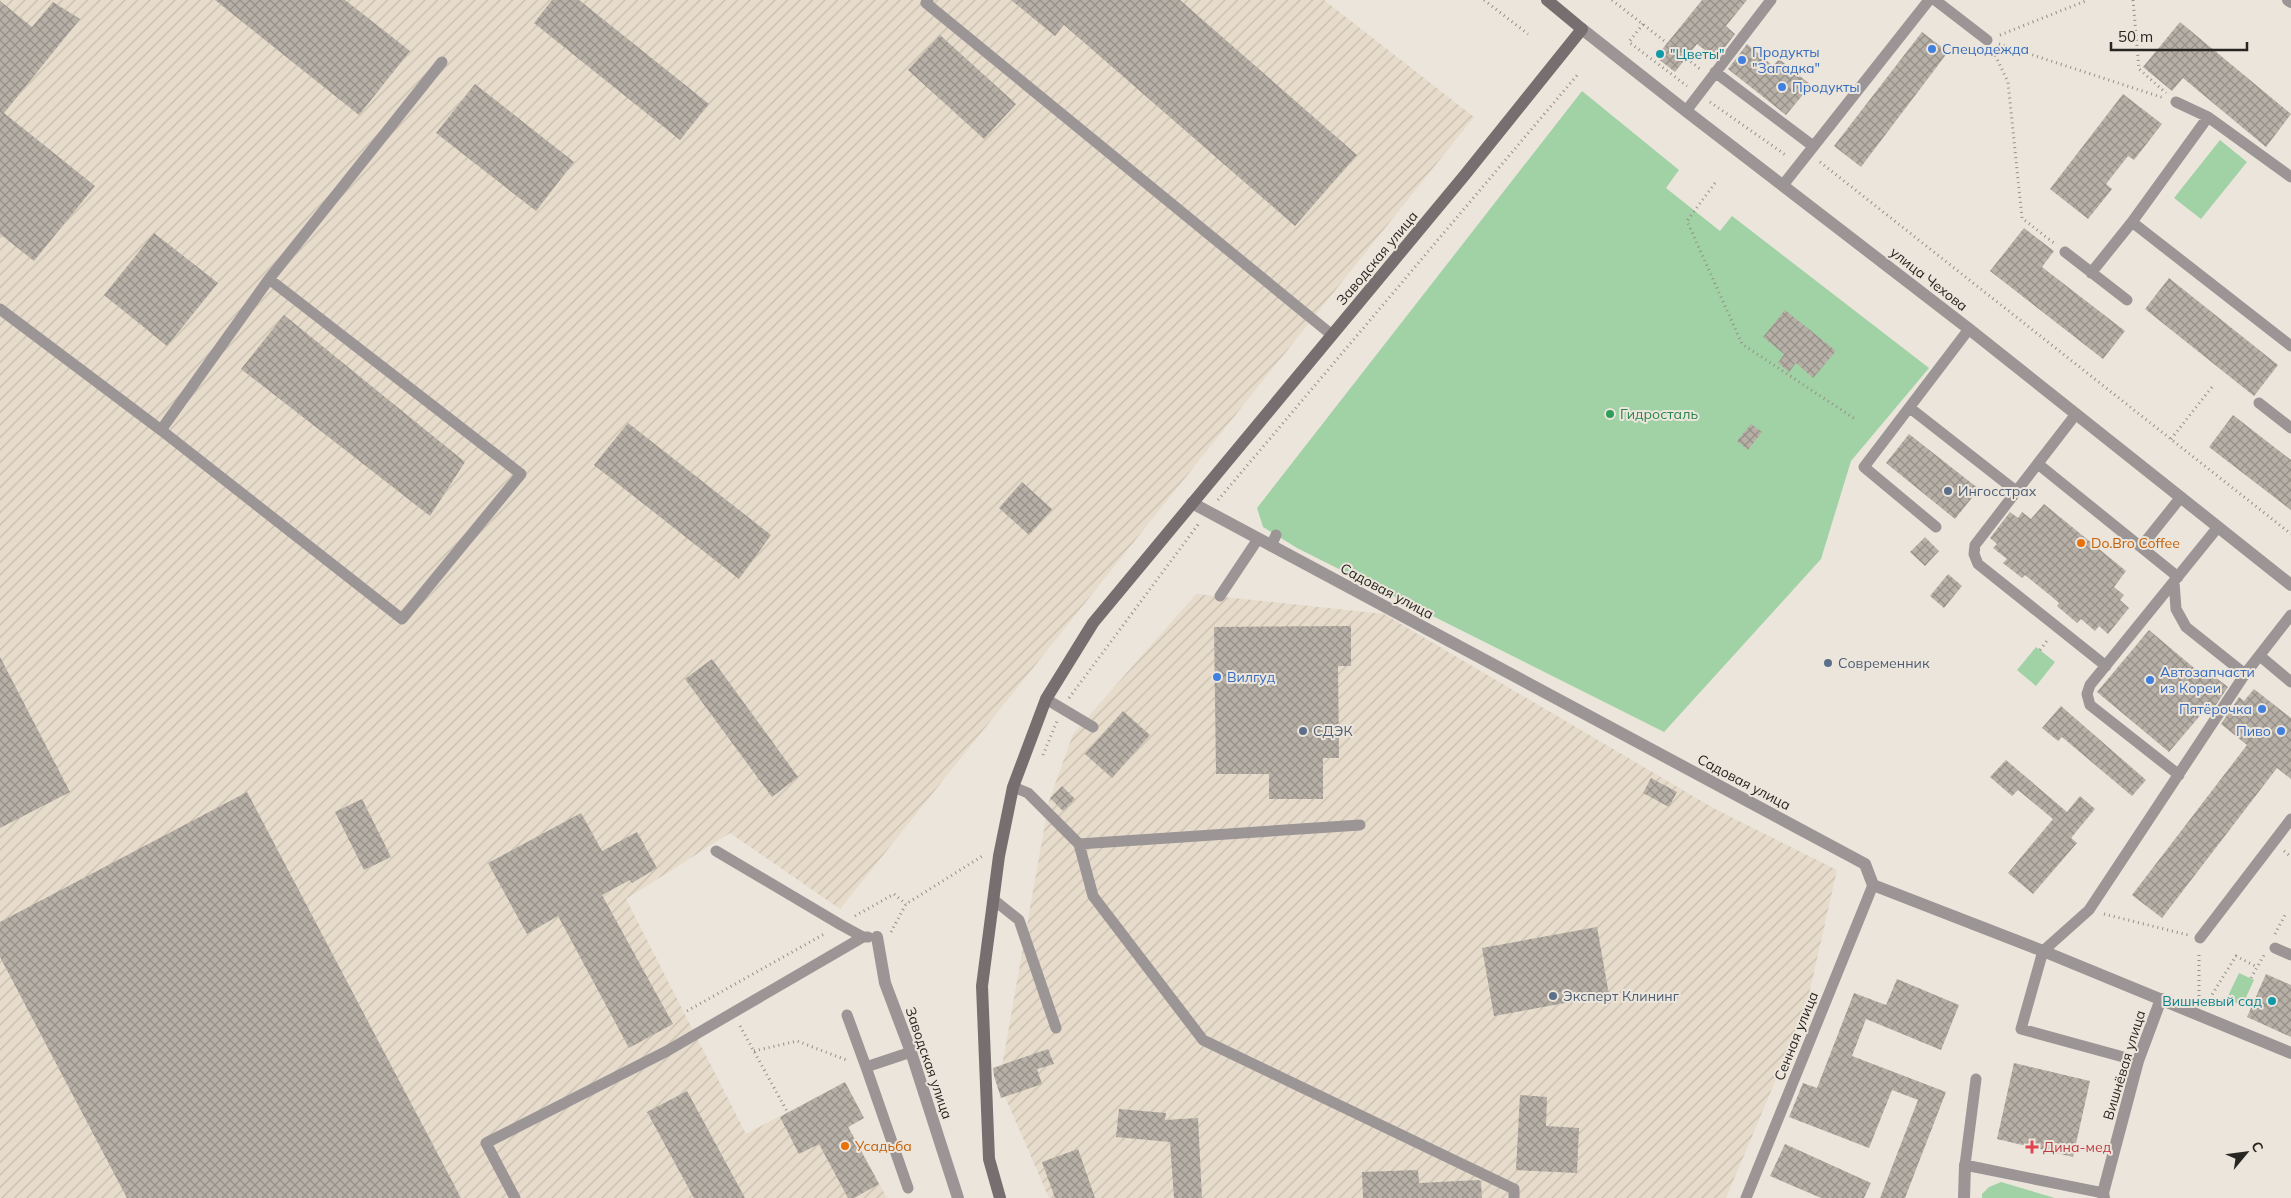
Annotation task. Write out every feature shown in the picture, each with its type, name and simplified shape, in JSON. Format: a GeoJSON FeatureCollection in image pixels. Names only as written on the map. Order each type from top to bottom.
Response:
{"type":"FeatureCollection","features":[{"type":"Feature","properties":{"kind":"main road","name":"улица Чехова"},"geometry":{"type":"LineString","coordinates":[[1547,0],[1582,29]]}},
{"type":"Feature","properties":{"kind":"main road","name":"Заводская улица"},"geometry":{"type":"LineString","coordinates":[[1000,1198],[988,1159],[982,986],[999,856],[1013,787],[1046,699],[1093,623],[1464,176],[1582,29]]}},
{"type":"Feature","properties":{"kind":"street","name":"улица Чехова"},"geometry":{"type":"LineString","coordinates":[[1582,29],[1969,329],[2291,584]]}},
{"type":"Feature","properties":{"kind":"street","name":"Садовая улица"},"geometry":{"type":"LineString","coordinates":[[1192,503],[1258,539],[1273,541],[1865,864],[1873,885]]}},
{"type":"Feature","properties":{"kind":"street"},"geometry":{"type":"LineString","coordinates":[[1873,885],[2043,951],[2291,1053]]}},
{"type":"Feature","properties":{"kind":"street","name":"Заводская улица"},"geometry":{"type":"LineString","coordinates":[[877,937],[885,983],[912,1052],[958,1198]]}},
{"type":"Feature","properties":{"kind":"street","name":"Вишнёвая улица"},"geometry":{"type":"LineString","coordinates":[[2103,1196],[2138,1061],[2161,999]]}},
{"type":"Feature","properties":{"kind":"street"},"geometry":{"type":"LineString","coordinates":[[1964,1198],[1965,1165]]}},
{"type":"Feature","properties":{"kind":"lane"},"geometry":{"type":"LineString","coordinates":[[928,0],[926,3],[1332,335]]}},
{"type":"Feature","properties":{"kind":"lane"},"geometry":{"type":"LineString","coordinates":[[1686,111],[1771,0]]}},
{"type":"Feature","properties":{"kind":"lane"},"geometry":{"type":"LineString","coordinates":[[1783,185],[1929,0]]}},
{"type":"Feature","properties":{"kind":"lane"},"geometry":{"type":"LineString","coordinates":[[1935,0],[1987,40]]}},
{"type":"Feature","properties":{"kind":"lane"},"geometry":{"type":"LineString","coordinates":[[161,430],[270,279],[442,62]]}},
{"type":"Feature","properties":{"kind":"lane"},"geometry":{"type":"LineString","coordinates":[[1713,75],[1810,149]]}},
{"type":"Feature","properties":{"kind":"lane"},"geometry":{"type":"LineString","coordinates":[[2176,102],[2208,117],[2291,177]]}},
{"type":"Feature","properties":{"kind":"lane"},"geometry":{"type":"LineString","coordinates":[[2092,273],[2132,222],[2208,117]]}},
{"type":"Feature","properties":{"kind":"lane"},"geometry":{"type":"LineString","coordinates":[[2132,222],[2291,346]]}},
{"type":"Feature","properties":{"kind":"lane"},"geometry":{"type":"LineString","coordinates":[[2065,252],[2127,300]]}},
{"type":"Feature","properties":{"kind":"lane"},"geometry":{"type":"LineString","coordinates":[[0,308],[161,430],[402,619],[521,474],[270,279]]}},
{"type":"Feature","properties":{"kind":"lane"},"geometry":{"type":"LineString","coordinates":[[1936,527],[1864,467],[1969,329]]}},
{"type":"Feature","properties":{"kind":"lane"},"geometry":{"type":"LineString","coordinates":[[2259,402],[2291,428]]}},
{"type":"Feature","properties":{"kind":"lane"},"geometry":{"type":"LineString","coordinates":[[1910,408],[2016,492]]}},
{"type":"Feature","properties":{"kind":"lane"},"geometry":{"type":"LineString","coordinates":[[2076,414],[1975,544],[1974,554],[1978,564],[2106,666]]}},
{"type":"Feature","properties":{"kind":"lane"},"geometry":{"type":"LineString","coordinates":[[2038,464],[2141,547],[2176,579],[2176,609],[2186,627],[2245,674]]}},
{"type":"Feature","properties":{"kind":"lane"},"geometry":{"type":"LineString","coordinates":[[2141,547],[2181,497]]}},
{"type":"Feature","properties":{"kind":"lane"},"geometry":{"type":"LineString","coordinates":[[2179,775],[2090,705],[2087,694],[2090,685],[2218,527]]}},
{"type":"Feature","properties":{"kind":"lane"},"geometry":{"type":"LineString","coordinates":[[1220,596],[1258,539]]}},
{"type":"Feature","properties":{"kind":"lane"},"geometry":{"type":"LineString","coordinates":[[2138,1061],[2021,1030],[2043,951],[2089,910],[2245,674],[2291,615]]}},
{"type":"Feature","properties":{"kind":"lane"},"geometry":{"type":"LineString","coordinates":[[2260,656],[2291,682]]}},
{"type":"Feature","properties":{"kind":"lane"},"geometry":{"type":"LineString","coordinates":[[1046,699],[1093,727]]}},
{"type":"Feature","properties":{"kind":"lane"},"geometry":{"type":"LineString","coordinates":[[1013,787],[1028,793],[1079,844],[1093,896],[1203,1040],[1514,1188],[1514,1198]]}},
{"type":"Feature","properties":{"kind":"lane"},"geometry":{"type":"LineString","coordinates":[[2200,938],[2290,821]]}},
{"type":"Feature","properties":{"kind":"lane"},"geometry":{"type":"LineString","coordinates":[[1079,844],[1360,824]]}},
{"type":"Feature","properties":{"kind":"lane"},"geometry":{"type":"LineString","coordinates":[[716,850],[863,937],[877,937]]}},
{"type":"Feature","properties":{"kind":"lane","name":"Сенная улица"},"geometry":{"type":"LineString","coordinates":[[1746,1198],[1873,885]]}},
{"type":"Feature","properties":{"kind":"lane"},"geometry":{"type":"LineString","coordinates":[[994,900],[1018,920],[1056,1028]]}},
{"type":"Feature","properties":{"kind":"lane"},"geometry":{"type":"LineString","coordinates":[[515,1198],[486,1143],[667,1051],[863,937]]}},
{"type":"Feature","properties":{"kind":"lane"},"geometry":{"type":"LineString","coordinates":[[2272,947],[2291,955]]}},
{"type":"Feature","properties":{"kind":"lane"},"geometry":{"type":"LineString","coordinates":[[848,1015],[908,1188]]}},
{"type":"Feature","properties":{"kind":"lane"},"geometry":{"type":"LineString","coordinates":[[866,1067],[912,1052]]}},
{"type":"Feature","properties":{"kind":"lane"},"geometry":{"type":"LineString","coordinates":[[1976,1079],[1965,1165],[2103,1196]]}},
{"type":"Feature","properties":{"kind":"path"},"geometry":{"type":"LineString","coordinates":[[1484,0],[1528,34]]}},
{"type":"Feature","properties":{"kind":"path"},"geometry":{"type":"LineString","coordinates":[[1612,0],[1713,75]]}},
{"type":"Feature","properties":{"kind":"path"},"geometry":{"type":"LineString","coordinates":[[1987,40],[2088,0]]}},
{"type":"Feature","properties":{"kind":"path"},"geometry":{"type":"LineString","coordinates":[[2133,0],[2139,70],[2176,102]]}},
{"type":"Feature","properties":{"kind":"path"},"geometry":{"type":"LineString","coordinates":[[1629,42],[1642,24]]}},
{"type":"Feature","properties":{"kind":"path"},"geometry":{"type":"LineString","coordinates":[[1987,40],[2176,102]]}},
{"type":"Feature","properties":{"kind":"path"},"geometry":{"type":"LineString","coordinates":[[1987,40],[2008,82],[2022,218],[2065,252]]}},
{"type":"Feature","properties":{"kind":"path"},"geometry":{"type":"LineString","coordinates":[[1042,759],[1062,708],[1207,512],[1579,73]]}},
{"type":"Feature","properties":{"kind":"path"},"geometry":{"type":"LineString","coordinates":[[1810,149],[2291,534]]}},
{"type":"Feature","properties":{"kind":"path"},"geometry":{"type":"LineString","coordinates":[[1715,183],[1687,221],[1742,344],[1855,419]]}},
{"type":"Feature","properties":{"kind":"path"},"geometry":{"type":"LineString","coordinates":[[2171,439],[2212,387]]}},
{"type":"Feature","properties":{"kind":"path"},"geometry":{"type":"LineString","coordinates":[[880,952],[906,904],[985,854]]}},
{"type":"Feature","properties":{"kind":"path"},"geometry":{"type":"LineString","coordinates":[[687,1011],[894,894],[906,904]]}},
{"type":"Feature","properties":{"kind":"path"},"geometry":{"type":"LineString","coordinates":[[2089,910],[2200,938],[2199,1015]]}},
{"type":"Feature","properties":{"kind":"path"},"geometry":{"type":"LineString","coordinates":[[2251,978],[2272,947],[2286,913]]}},
{"type":"Feature","properties":{"kind":"path"},"geometry":{"type":"LineString","coordinates":[[2199,1015],[2236,956],[2257,967]]}},
{"type":"Feature","properties":{"kind":"path"},"geometry":{"type":"LineString","coordinates":[[732,1012],[788,1113]]}},
{"type":"Feature","properties":{"kind":"path"},"geometry":{"type":"LineString","coordinates":[[754,1051],[797,1040],[866,1067]]}},
{"type":"Feature","properties":{"kind":"shaded area"},"geometry":{"type":"Polygon","coordinates":[[[0,0],[1324,0],[1474,117],[840,909],[730,833],[626,899],[746,1134],[845,1082],[864,1118],[849,1127],[887,1198],[0,1198],[0,0]]]}},
{"type":"Feature","properties":{"kind":"shaded area"},"geometry":{"type":"Polygon","coordinates":[[[1196,594],[1384,614],[1715,809],[1837,870],[1806,1008],[1726,1198],[1049,1198],[999,1083],[1049,801],[1073,734],[1196,594]]]}},
{"type":"Feature","properties":{"kind":"green space","name":"Гидросталь"},"geometry":{"type":"Polygon","coordinates":[[[1582,91],[1679,170],[1666,188],[1720,231],[1732,216],[1929,368],[1851,461],[1821,559],[1664,732],[1297,548],[1263,527],[1257,508],[1582,91]]]}},
{"type":"Feature","properties":{"kind":"green space"},"geometry":{"type":"Polygon","coordinates":[[[2220,140],[2247,162],[2201,219],[2174,198],[2220,140]]]}},
{"type":"Feature","properties":{"kind":"green space"},"geometry":{"type":"Polygon","coordinates":[[[2036,647],[2055,662],[2036,686],[2017,670],[2036,647]]]}},
{"type":"Feature","properties":{"kind":"green space"},"geometry":{"type":"Polygon","coordinates":[[[2239,973],[2254,980],[2242,1006],[2227,998],[2239,973]]]}},
{"type":"Feature","properties":{"kind":"green space"},"geometry":{"type":"Polygon","coordinates":[[[2001,1182],[2055,1198],[1982,1198],[1982,1194],[1989,1187],[2001,1182]]]}},
{"type":"Feature","properties":{"kind":"building"},"geometry":{"type":"Polygon","coordinates":[[[215,0],[345,0],[410,51],[359,115],[215,0]]]}},
{"type":"Feature","properties":{"kind":"building"},"geometry":{"type":"Polygon","coordinates":[[[552,0],[579,0],[709,104],[680,140],[534,23],[552,0]]]}},
{"type":"Feature","properties":{"kind":"building"},"geometry":{"type":"Polygon","coordinates":[[[1011,0],[1180,0],[1357,155],[1295,226],[1064,25],[1055,36],[1011,0]]]}},
{"type":"Feature","properties":{"kind":"building"},"geometry":{"type":"Polygon","coordinates":[[[1702,0],[1747,0],[1726,26],[1735,34],[1716,59],[1697,44],[1675,72],[1656,57],[1702,0]]]}},
{"type":"Feature","properties":{"kind":"building"},"geometry":{"type":"Polygon","coordinates":[[[0,1],[32,27],[53,2],[80,19],[4,113],[95,186],[34,261],[0,234],[0,1]]]}},
{"type":"Feature","properties":{"kind":"building"},"geometry":{"type":"Polygon","coordinates":[[[2180,22],[2291,114],[2266,147],[2183,78],[2172,91],[2143,67],[2180,22]]]}},
{"type":"Feature","properties":{"kind":"building"},"geometry":{"type":"Polygon","coordinates":[[[1922,32],[1948,52],[1861,167],[1834,146],[1922,32]]]}},
{"type":"Feature","properties":{"kind":"building"},"geometry":{"type":"Polygon","coordinates":[[[940,35],[1016,104],[984,139],[908,70],[940,35]]]}},
{"type":"Feature","properties":{"kind":"building","name":"Продукты"},"geometry":{"type":"Polygon","coordinates":[[[1747,44],[1773,66],[1779,59],[1811,85],[1786,115],[1728,69],[1747,44]]]}},
{"type":"Feature","properties":{"kind":"building"},"geometry":{"type":"Polygon","coordinates":[[[475,84],[574,162],[536,211],[436,133],[475,84]]]}},
{"type":"Feature","properties":{"kind":"building"},"geometry":{"type":"Polygon","coordinates":[[[2123,94],[2162,124],[2134,160],[2128,156],[2106,184],[2112,189],[2088,219],[2050,189],[2123,94]]]}},
{"type":"Feature","properties":{"kind":"building"},"geometry":{"type":"Polygon","coordinates":[[[2024,228],[2054,251],[2042,267],[2125,331],[2103,359],[1990,271],[2024,228]]]}},
{"type":"Feature","properties":{"kind":"building"},"geometry":{"type":"Polygon","coordinates":[[[154,233],[218,283],[167,346],[104,295],[154,233]]]}},
{"type":"Feature","properties":{"kind":"building"},"geometry":{"type":"Polygon","coordinates":[[[2169,278],[2278,365],[2254,396],[2145,309],[2169,278]]]}},
{"type":"Feature","properties":{"kind":"building"},"geometry":{"type":"Polygon","coordinates":[[[1785,310],[1836,351],[1813,378],[1796,363],[1789,372],[1778,363],[1784,354],[1763,337],[1785,310]]]}},
{"type":"Feature","properties":{"kind":"building"},"geometry":{"type":"Polygon","coordinates":[[[284,315],[465,462],[430,516],[241,369],[284,315]]]}},
{"type":"Feature","properties":{"kind":"building"},"geometry":{"type":"Polygon","coordinates":[[[2233,415],[2291,460],[2291,510],[2209,447],[2233,415]]]}},
{"type":"Feature","properties":{"kind":"building"},"geometry":{"type":"Polygon","coordinates":[[[628,423],[771,535],[739,579],[594,465],[628,423]]]}},
{"type":"Feature","properties":{"kind":"building"},"geometry":{"type":"Polygon","coordinates":[[[1751,424],[1762,432],[1748,450],[1737,441],[1751,424]]]}},
{"type":"Feature","properties":{"kind":"building"},"geometry":{"type":"Polygon","coordinates":[[[1909,434],[1979,489],[1955,519],[1886,463],[1909,434]]]}},
{"type":"Feature","properties":{"kind":"building"},"geometry":{"type":"Polygon","coordinates":[[[1022,482],[1052,509],[1029,535],[999,508],[1022,482]]]}},
{"type":"Feature","properties":{"kind":"building"},"geometry":{"type":"Polygon","coordinates":[[[2044,504],[2126,571],[2114,587],[2124,595],[2120,600],[2129,608],[2108,634],[2099,626],[2095,631],[2081,619],[2077,623],[2057,606],[2059,603],[2051,596],[2025,575],[2022,578],[2003,563],[2007,559],[1993,548],[1997,544],[1990,538],[2010,512],[2018,518],[2022,512],[2031,519],[2044,504]]]}},
{"type":"Feature","properties":{"kind":"building"},"geometry":{"type":"Polygon","coordinates":[[[1925,537],[1939,551],[1925,566],[1910,552],[1925,537]]]}},
{"type":"Feature","properties":{"kind":"building"},"geometry":{"type":"Polygon","coordinates":[[[1948,574],[1962,586],[1944,608],[1930,596],[1948,574]]]}},
{"type":"Feature","properties":{"kind":"building"},"geometry":{"type":"Polygon","coordinates":[[[1351,626],[1351,666],[1338,666],[1339,758],[1323,758],[1323,799],[1269,799],[1269,774],[1216,774],[1214,627],[1351,626]]]}},
{"type":"Feature","properties":{"kind":"building"},"geometry":{"type":"Polygon","coordinates":[[[2149,630],[2206,678],[2210,673],[2228,687],[2209,715],[2204,711],[2169,752],[2097,692],[2149,630]]]}},
{"type":"Feature","properties":{"kind":"building"},"geometry":{"type":"Polygon","coordinates":[[[0,657],[70,792],[0,828],[0,657]]]}},
{"type":"Feature","properties":{"kind":"building"},"geometry":{"type":"Polygon","coordinates":[[[712,659],[798,777],[772,797],[685,679],[712,659]]]}},
{"type":"Feature","properties":{"kind":"building"},"geometry":{"type":"Polygon","coordinates":[[[2254,689],[2291,718],[2291,779],[2277,768],[2162,918],[2132,895],[2247,745],[2221,724],[2239,697],[2244,701],[2254,689]]]}},
{"type":"Feature","properties":{"kind":"building"},"geometry":{"type":"Polygon","coordinates":[[[2061,706],[2146,780],[2132,796],[2062,737],[2058,741],[2042,728],[2061,706]]]}},
{"type":"Feature","properties":{"kind":"building"},"geometry":{"type":"Polygon","coordinates":[[[1123,711],[1150,735],[1112,778],[1085,754],[1123,711]]]}},
{"type":"Feature","properties":{"kind":"building"},"geometry":{"type":"Polygon","coordinates":[[[2006,760],[2067,812],[2080,796],[2095,809],[2071,838],[2077,843],[2033,894],[2008,873],[2053,819],[2018,790],[2012,796],[1990,777],[2006,760]]]}},
{"type":"Feature","properties":{"kind":"building"},"geometry":{"type":"Polygon","coordinates":[[[1651,778],[1677,792],[1669,807],[1643,793],[1651,778]]]}},
{"type":"Feature","properties":{"kind":"building"},"geometry":{"type":"Polygon","coordinates":[[[1062,786],[1075,799],[1063,811],[1050,798],[1062,786]]]}},
{"type":"Feature","properties":{"kind":"building"},"geometry":{"type":"Polygon","coordinates":[[[247,792],[461,1198],[127,1198],[0,957],[0,922],[247,792]]]}},
{"type":"Feature","properties":{"kind":"building"},"geometry":{"type":"Polygon","coordinates":[[[362,799],[391,857],[364,870],[335,812],[362,799]]]}},
{"type":"Feature","properties":{"kind":"building"},"geometry":{"type":"Polygon","coordinates":[[[581,813],[602,851],[637,832],[657,868],[632,883],[630,880],[602,895],[673,1024],[629,1048],[558,916],[527,934],[488,863],[581,813]]]}},
{"type":"Feature","properties":{"kind":"building"},"geometry":{"type":"Polygon","coordinates":[[[1597,927],[1609,995],[1494,1016],[1482,948],[1597,927]]]}},
{"type":"Feature","properties":{"kind":"building","name":"Вишневый сад"},"geometry":{"type":"Polygon","coordinates":[[[2266,974],[2291,985],[2291,1037],[2247,1017],[2266,974]]]}},
{"type":"Feature","properties":{"kind":"building"},"geometry":{"type":"Polygon","coordinates":[[[1897,979],[1959,1005],[1941,1050],[1866,1019],[1852,1056],[1946,1092],[1905,1198],[1880,1198],[1918,1100],[1892,1090],[1869,1148],[1789,1117],[1803,1083],[1817,1088],[1854,993],[1886,1005],[1897,979]]]}},
{"type":"Feature","properties":{"kind":"building"},"geometry":{"type":"Polygon","coordinates":[[[1048,1049],[1054,1064],[1037,1069],[1042,1084],[1001,1098],[993,1068],[1048,1049]]]}},
{"type":"Feature","properties":{"kind":"building"},"geometry":{"type":"Polygon","coordinates":[[[2014,1063],[2090,1081],[2073,1157],[1997,1139],[2014,1063]]]}},
{"type":"Feature","properties":{"kind":"building"},"geometry":{"type":"Polygon","coordinates":[[[845,1082],[864,1118],[848,1127],[879,1184],[854,1198],[848,1198],[819,1144],[799,1154],[780,1117],[845,1082]]]}},
{"type":"Feature","properties":{"kind":"building"},"geometry":{"type":"Polygon","coordinates":[[[687,1091],[745,1198],[694,1198],[647,1112],[687,1091]]]}},
{"type":"Feature","properties":{"kind":"building"},"geometry":{"type":"Polygon","coordinates":[[[1520,1095],[1547,1097],[1546,1126],[1579,1128],[1577,1173],[1516,1170],[1520,1095]]]}},
{"type":"Feature","properties":{"kind":"building"},"geometry":{"type":"Polygon","coordinates":[[[1119,1109],[1166,1113],[1165,1120],[1198,1118],[1202,1198],[1174,1198],[1170,1142],[1116,1137],[1119,1109]]]}},
{"type":"Feature","properties":{"kind":"building"},"geometry":{"type":"Polygon","coordinates":[[[1785,1144],[1871,1183],[1864,1198],[1821,1198],[1770,1176],[1785,1144]]]}},
{"type":"Feature","properties":{"kind":"building"},"geometry":{"type":"Polygon","coordinates":[[[1078,1149],[1095,1198],[1055,1198],[1042,1162],[1078,1149]]]}},
{"type":"Feature","properties":{"kind":"building"},"geometry":{"type":"Polygon","coordinates":[[[1418,1170],[1419,1183],[1479,1180],[1481,1182],[1482,1198],[1363,1198],[1362,1172],[1418,1170]]]}},
{"type":"Feature","properties":{"kind":"place","name":"Спецодежда"},"geometry":{"type":"Point","coordinates":[1932,49]}},
{"type":"Feature","properties":{"kind":"place","name":"\"Цветы\""},"geometry":{"type":"Point","coordinates":[1660,54]}},
{"type":"Feature","properties":{"kind":"place","name":"Продукты \"Загадка\""},"geometry":{"type":"Point","coordinates":[1742,60]}},
{"type":"Feature","properties":{"kind":"place","name":"Продукты"},"geometry":{"type":"Point","coordinates":[1782,87]}},
{"type":"Feature","properties":{"kind":"place","name":"Гидросталь"},"geometry":{"type":"Point","coordinates":[1610,414]}},
{"type":"Feature","properties":{"kind":"place","name":"Ингосстрах"},"geometry":{"type":"Point","coordinates":[1948,491]}},
{"type":"Feature","properties":{"kind":"place","name":"Do.Bro Coffee"},"geometry":{"type":"Point","coordinates":[2081,543]}},
{"type":"Feature","properties":{"kind":"place","name":"Современник"},"geometry":{"type":"Point","coordinates":[1828,663]}},
{"type":"Feature","properties":{"kind":"place","name":"Вилгуд"},"geometry":{"type":"Point","coordinates":[1217,677]}},
{"type":"Feature","properties":{"kind":"place","name":"Автозапчасти из Кореи"},"geometry":{"type":"Point","coordinates":[2150,680]}},
{"type":"Feature","properties":{"kind":"place","name":"Пятёрочка"},"geometry":{"type":"Point","coordinates":[2262,709]}},
{"type":"Feature","properties":{"kind":"place","name":"СДЭК"},"geometry":{"type":"Point","coordinates":[1303,731]}},
{"type":"Feature","properties":{"kind":"place","name":"Пиво"},"geometry":{"type":"Point","coordinates":[2281,731]}},
{"type":"Feature","properties":{"kind":"place","name":"Эксперт Клининг"},"geometry":{"type":"Point","coordinates":[1553,996]}},
{"type":"Feature","properties":{"kind":"place","name":"Вишневый сад"},"geometry":{"type":"Point","coordinates":[2272,1001]}},
{"type":"Feature","properties":{"kind":"place","name":"Усадьба"},"geometry":{"type":"Point","coordinates":[845,1146]}},
{"type":"Feature","properties":{"kind":"place","name":"Дина-мед"},"geometry":{"type":"Point","coordinates":[2032,1147]}}]}
